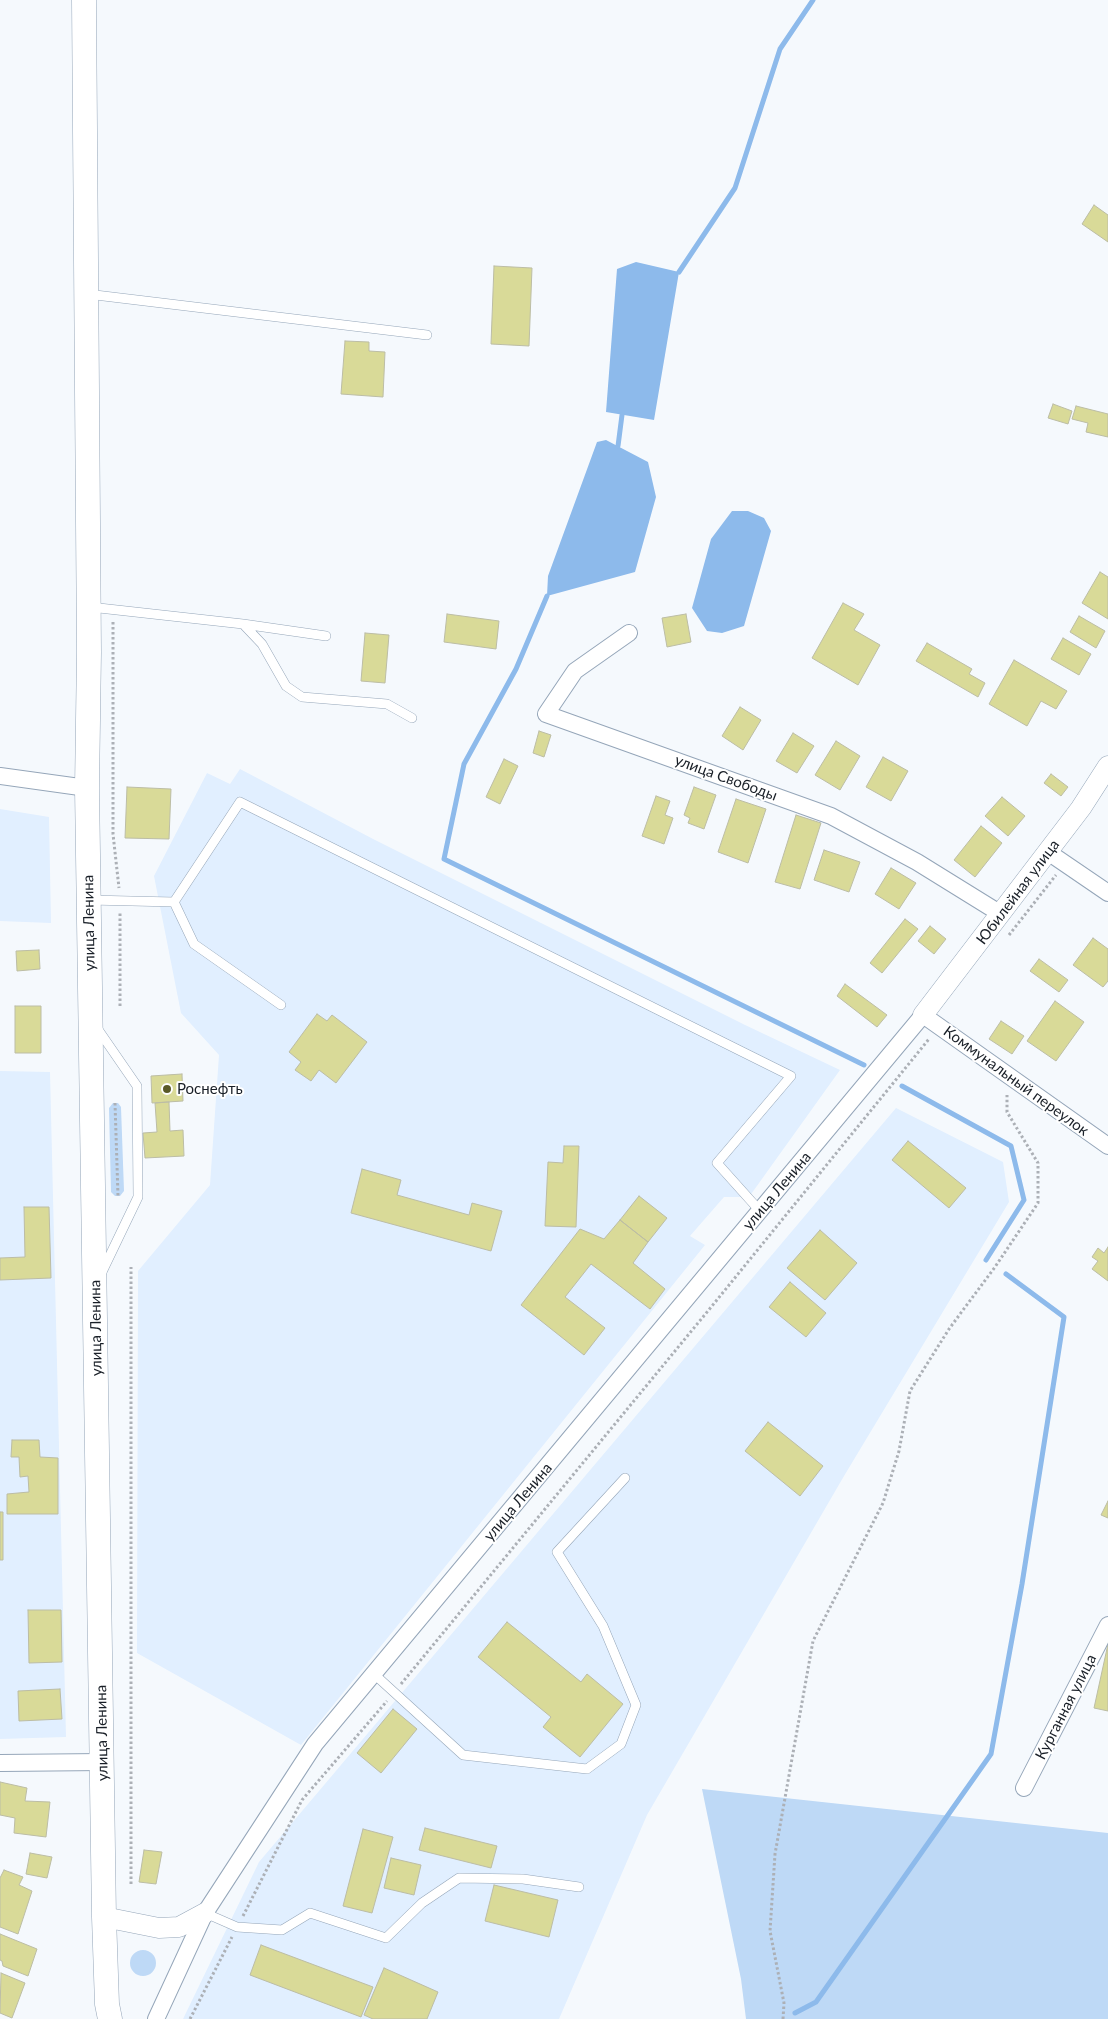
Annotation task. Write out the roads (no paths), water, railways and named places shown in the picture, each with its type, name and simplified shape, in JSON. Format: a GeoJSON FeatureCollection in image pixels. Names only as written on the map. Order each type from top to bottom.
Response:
{"type":"FeatureCollection","features":[{"type":"Feature","properties":{"kind":"main road","name":"улица Ленина"},"geometry":{"type":"LineString","coordinates":[[84,0],[89,652],[87,788],[107,2014]]}},
{"type":"Feature","properties":{"kind":"street","name":"улица Свободы"},"geometry":{"type":"LineString","coordinates":[[629,632],[575,671],[546,714],[831,816],[917,862],[1001,914]]}},
{"type":"Feature","properties":{"kind":"street","name":"Юбилейная улица"},"geometry":{"type":"LineString","coordinates":[[931,1020],[1001,914],[1081,808],[1108,766]]}},
{"type":"Feature","properties":{"kind":"street"},"geometry":{"type":"LineString","coordinates":[[0,776],[87,788]]}},
{"type":"Feature","properties":{"kind":"street"},"geometry":{"type":"LineString","coordinates":[[1048,852],[1108,893]]}},
{"type":"Feature","properties":{"kind":"street","name":"улица Ленина"},"geometry":{"type":"LineString","coordinates":[[156,2019],[205,1913],[315,1744],[760,1211],[931,1020]]}},
{"type":"Feature","properties":{"kind":"street","name":"Коммунальный переулок"},"geometry":{"type":"LineString","coordinates":[[931,1020],[1108,1146]]}},
{"type":"Feature","properties":{"kind":"street","name":"Курганная улица"},"geometry":{"type":"LineString","coordinates":[[1024,1788],[1108,1625]]}},
{"type":"Feature","properties":{"kind":"street"},"geometry":{"type":"LineString","coordinates":[[0,1763],[103,1762]]}},
{"type":"Feature","properties":{"kind":"street"},"geometry":{"type":"LineString","coordinates":[[104,1917],[159,1928],[179,1927],[205,1913]]}},
{"type":"Feature","properties":{"kind":"lane"},"geometry":{"type":"LineString","coordinates":[[87,294],[426,335]]}},
{"type":"Feature","properties":{"kind":"lane"},"geometry":{"type":"LineString","coordinates":[[88,607],[243,624],[326,636]]}},
{"type":"Feature","properties":{"kind":"lane"},"geometry":{"type":"LineString","coordinates":[[243,624],[262,644],[286,686],[302,696],[387,704],[412,718]]}},
{"type":"Feature","properties":{"kind":"lane"},"geometry":{"type":"LineString","coordinates":[[174,902],[240,802],[792,1076],[717,1163],[760,1211]]}},
{"type":"Feature","properties":{"kind":"lane"},"geometry":{"type":"LineString","coordinates":[[89,900],[174,902]]}},
{"type":"Feature","properties":{"kind":"lane"},"geometry":{"type":"LineString","coordinates":[[174,902],[194,944],[281,1005]]}},
{"type":"Feature","properties":{"kind":"lane"},"geometry":{"type":"LineString","coordinates":[[90,1018],[136,1086],[138,1197],[95,1286]]}},
{"type":"Feature","properties":{"kind":"lane"},"geometry":{"type":"LineString","coordinates":[[374,1674],[463,1755],[587,1769],[621,1744],[636,1705],[602,1626],[557,1552],[625,1478]]}},
{"type":"Feature","properties":{"kind":"lane"},"geometry":{"type":"LineString","coordinates":[[205,1913],[237,1927],[282,1930],[310,1913],[386,1938],[422,1903],[459,1878],[523,1879],[579,1887]]}},
{"type":"Feature","properties":{"kind":"water"},"geometry":{"type":"Polygon","coordinates":[[[636,262],[679,272],[654,420],[606,412],[617,269],[636,262]]]}},
{"type":"Feature","properties":{"kind":"water"},"geometry":{"type":"Polygon","coordinates":[[[606,440],[648,462],[656,497],[635,572],[547,596],[548,576],[597,442],[606,440]]]}},
{"type":"Feature","properties":{"kind":"water"},"geometry":{"type":"Polygon","coordinates":[[[732,511],[748,511],[764,518],[771,531],[744,626],[722,633],[707,631],[692,608],[711,539],[732,511]]]}},
{"type":"Feature","properties":{"kind":"waterway"},"geometry":{"type":"LineString","coordinates":[[679,272],[735,188],[780,49],[813,0]]}},
{"type":"Feature","properties":{"kind":"waterway"},"geometry":{"type":"LineString","coordinates":[[618,446],[622,415]]}},
{"type":"Feature","properties":{"kind":"waterway"},"geometry":{"type":"LineString","coordinates":[[547,596],[516,669],[464,764],[444,859],[864,1065]]}},
{"type":"Feature","properties":{"kind":"waterway"},"geometry":{"type":"LineString","coordinates":[[902,1086],[1011,1146],[1024,1200],[986,1260]]}},
{"type":"Feature","properties":{"kind":"waterway"},"geometry":{"type":"LineString","coordinates":[[795,2013],[816,2002],[991,1754],[1022,1584],[1064,1317],[1006,1274]]}},
{"type":"Feature","properties":{"kind":"place","name":"Роснефть"},"geometry":{"type":"Point","coordinates":[167,1089]}}]}
